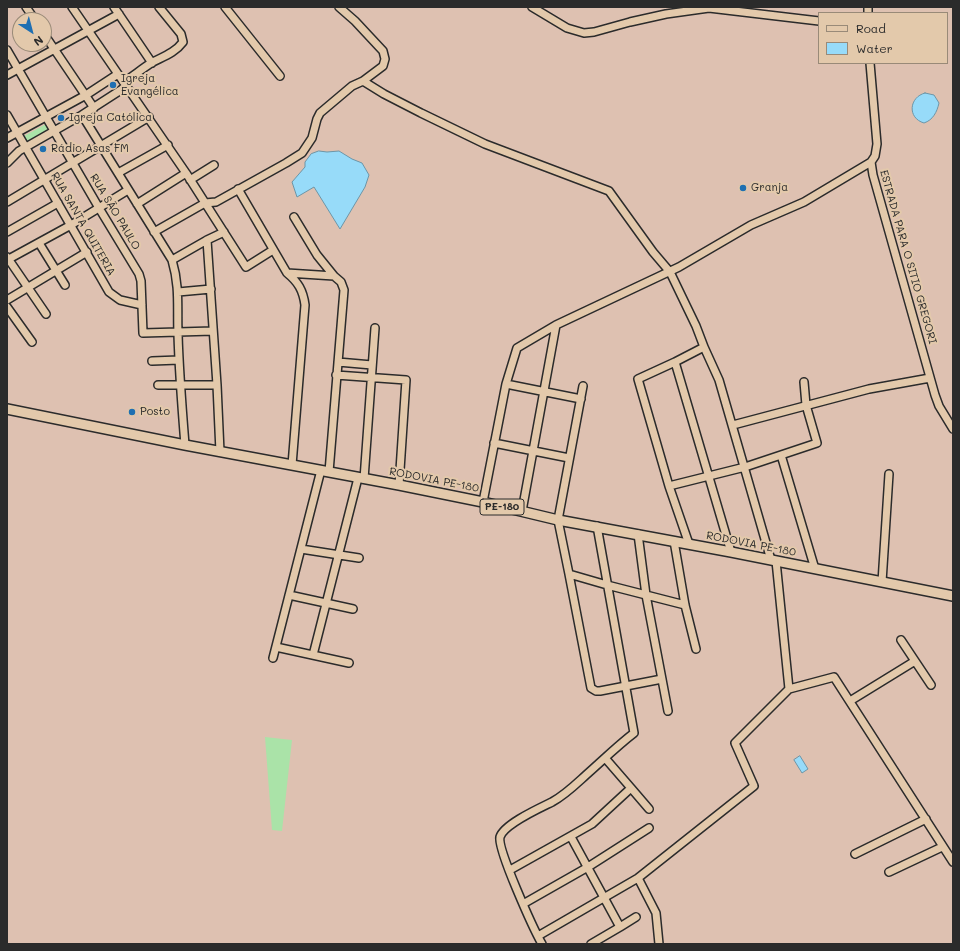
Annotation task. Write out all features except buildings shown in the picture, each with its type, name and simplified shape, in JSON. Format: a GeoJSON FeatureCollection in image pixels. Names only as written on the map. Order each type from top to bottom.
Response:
{"type":"FeatureCollection","features":[{"type":"Feature","properties":{"kind":"main road","name":"RODOVIA PE-180"},"geometry":{"type":"LineString","coordinates":[[7,409],[220,452],[483,502],[558,520],[597,526],[774,560],[953,596]]}},
{"type":"Feature","properties":{"kind":"street"},"geometry":{"type":"LineString","coordinates":[[72,7],[149,117],[246,267],[273,250]]}},
{"type":"Feature","properties":{"kind":"street"},"geometry":{"type":"LineString","coordinates":[[114,7],[152,63]]}},
{"type":"Feature","properties":{"kind":"street"},"geometry":{"type":"LineString","coordinates":[[7,163],[26,146],[94,108],[152,63],[179,47],[183,40],[181,34],[159,7]]}},
{"type":"Feature","properties":{"kind":"street"},"geometry":{"type":"LineString","coordinates":[[225,7],[280,76]]}},
{"type":"Feature","properties":{"kind":"street"},"geometry":{"type":"LineString","coordinates":[[154,232],[205,202],[216,202],[302,153],[312,138],[320,113],[352,86],[362,81],[383,66],[385,62],[385,54],[375,41],[339,7]]}},
{"type":"Feature","properties":{"kind":"street"},"geometry":{"type":"LineString","coordinates":[[532,7],[567,28],[584,33],[594,32],[666,14],[709,8],[818,21]]}},
{"type":"Feature","properties":{"kind":"street"},"geometry":{"type":"LineString","coordinates":[[7,75],[119,14]]}},
{"type":"Feature","properties":{"kind":"street"},"geometry":{"type":"LineString","coordinates":[[52,47],[94,108]]}},
{"type":"Feature","properties":{"kind":"street","name":"RUA SÃO PAULO"},"geometry":{"type":"LineString","coordinates":[[7,50],[73,162],[98,208],[139,274],[141,281],[143,333],[213,331]]}},
{"type":"Feature","properties":{"kind":"street","name":"ESTRADA PARA O SITIO GREGORI"},"geometry":{"type":"LineString","coordinates":[[870,64],[877,144],[875,156],[871,162],[873,175],[930,378],[939,406],[953,429]]}},
{"type":"Feature","properties":{"kind":"street"},"geometry":{"type":"LineString","coordinates":[[7,138],[86,95],[118,74]]}},
{"type":"Feature","properties":{"kind":"street"},"geometry":{"type":"LineString","coordinates":[[362,81],[421,114],[491,146],[609,191],[613,194],[653,252],[670,272],[720,380],[744,467],[774,560],[789,689]]}},
{"type":"Feature","properties":{"kind":"street","name":"RUA SANTA QUITERIA"},"geometry":{"type":"LineString","coordinates":[[7,115],[111,294],[123,302],[142,305]]}},
{"type":"Feature","properties":{"kind":"street"},"geometry":{"type":"LineString","coordinates":[[82,115],[172,260],[176,273],[178,292],[179,360],[185,445]]}},
{"type":"Feature","properties":{"kind":"street"},"geometry":{"type":"LineString","coordinates":[[7,202],[149,117]]}},
{"type":"Feature","properties":{"kind":"street"},"geometry":{"type":"LineString","coordinates":[[118,173],[168,146]]}},
{"type":"Feature","properties":{"kind":"street"},"geometry":{"type":"LineString","coordinates":[[483,502],[506,384],[516,348],[556,325],[670,272],[751,225],[804,202],[871,162]]}},
{"type":"Feature","properties":{"kind":"street"},"geometry":{"type":"LineString","coordinates":[[190,180],[214,165]]}},
{"type":"Feature","properties":{"kind":"street"},"geometry":{"type":"LineString","coordinates":[[137,204],[186,173]]}},
{"type":"Feature","properties":{"kind":"street"},"geometry":{"type":"LineString","coordinates":[[238,189],[287,273],[302,290],[304,295],[305,305],[292,465]]}},
{"type":"Feature","properties":{"kind":"street"},"geometry":{"type":"LineString","coordinates":[[46,314],[8,259],[71,225],[128,190]]}},
{"type":"Feature","properties":{"kind":"street"},"geometry":{"type":"LineString","coordinates":[[7,232],[58,203]]}},
{"type":"Feature","properties":{"kind":"street"},"geometry":{"type":"LineString","coordinates":[[273,658],[301,549],[325,471],[338,362],[344,293],[341,282],[334,276],[317,255],[294,217]]}},
{"type":"Feature","properties":{"kind":"street"},"geometry":{"type":"LineString","coordinates":[[172,260],[224,232]]}},
{"type":"Feature","properties":{"kind":"street"},"geometry":{"type":"LineString","coordinates":[[207,240],[220,452]]}},
{"type":"Feature","properties":{"kind":"street"},"geometry":{"type":"LineString","coordinates":[[39,242],[65,285]]}},
{"type":"Feature","properties":{"kind":"street"},"geometry":{"type":"LineString","coordinates":[[7,300],[87,252]]}},
{"type":"Feature","properties":{"kind":"street"},"geometry":{"type":"LineString","coordinates":[[287,273],[334,276]]}},
{"type":"Feature","properties":{"kind":"street"},"geometry":{"type":"LineString","coordinates":[[178,292],[211,289]]}},
{"type":"Feature","properties":{"kind":"street"},"geometry":{"type":"LineString","coordinates":[[7,308],[32,342]]}},
{"type":"Feature","properties":{"kind":"street"},"geometry":{"type":"LineString","coordinates":[[522,512],[556,325]]}},
{"type":"Feature","properties":{"kind":"street"},"geometry":{"type":"LineString","coordinates":[[313,655],[338,554],[361,478],[375,328]]}},
{"type":"Feature","properties":{"kind":"street"},"geometry":{"type":"LineString","coordinates":[[689,544],[669,486],[638,379],[676,362],[704,347]]}},
{"type":"Feature","properties":{"kind":"street"},"geometry":{"type":"LineString","coordinates":[[152,361],[179,360]]}},
{"type":"Feature","properties":{"kind":"street"},"geometry":{"type":"LineString","coordinates":[[338,362],[372,365]]}},
{"type":"Feature","properties":{"kind":"street"},"geometry":{"type":"LineString","coordinates":[[676,362],[731,552]]}},
{"type":"Feature","properties":{"kind":"street"},"geometry":{"type":"LineString","coordinates":[[336,375],[406,380],[398,485]]}},
{"type":"Feature","properties":{"kind":"street"},"geometry":{"type":"LineString","coordinates":[[733,425],[869,389],[930,378]]}},
{"type":"Feature","properties":{"kind":"street"},"geometry":{"type":"LineString","coordinates":[[669,486],[744,467],[817,443],[806,405],[804,382]]}},
{"type":"Feature","properties":{"kind":"street"},"geometry":{"type":"LineString","coordinates":[[506,384],[581,399]]}},
{"type":"Feature","properties":{"kind":"street"},"geometry":{"type":"LineString","coordinates":[[158,385],[217,385]]}},
{"type":"Feature","properties":{"kind":"street"},"geometry":{"type":"LineString","coordinates":[[583,386],[558,520],[589,685],[596,691],[662,679]]}},
{"type":"Feature","properties":{"kind":"street"},"geometry":{"type":"LineString","coordinates":[[494,443],[569,458]]}},
{"type":"Feature","properties":{"kind":"street"},"geometry":{"type":"LineString","coordinates":[[781,455],[815,569]]}},
{"type":"Feature","properties":{"kind":"street"},"geometry":{"type":"LineString","coordinates":[[882,582],[889,474]]}},
{"type":"Feature","properties":{"kind":"street"},"geometry":{"type":"LineString","coordinates":[[542,944],[523,904],[500,842],[500,837],[504,830],[509,826],[562,796],[634,733],[597,526]]}},
{"type":"Feature","properties":{"kind":"street"},"geometry":{"type":"LineString","coordinates":[[638,534],[646,595],[668,711]]}},
{"type":"Feature","properties":{"kind":"street"},"geometry":{"type":"LineString","coordinates":[[674,541],[685,605],[696,649]]}},
{"type":"Feature","properties":{"kind":"street"},"geometry":{"type":"LineString","coordinates":[[301,549],[359,558]]}},
{"type":"Feature","properties":{"kind":"street"},"geometry":{"type":"LineString","coordinates":[[569,574],[685,605]]}},
{"type":"Feature","properties":{"kind":"street"},"geometry":{"type":"LineString","coordinates":[[289,595],[353,609]]}},
{"type":"Feature","properties":{"kind":"street"},"geometry":{"type":"LineString","coordinates":[[901,640],[931,685]]}},
{"type":"Feature","properties":{"kind":"street"},"geometry":{"type":"LineString","coordinates":[[276,646],[349,663]]}},
{"type":"Feature","properties":{"kind":"street"},"geometry":{"type":"LineString","coordinates":[[850,701],[915,661]]}},
{"type":"Feature","properties":{"kind":"street"},"geometry":{"type":"LineString","coordinates":[[538,936],[638,878],[754,786],[735,743],[789,689],[834,677],[953,862]]}},
{"type":"Feature","properties":{"kind":"street"},"geometry":{"type":"LineString","coordinates":[[605,758],[649,809]]}},
{"type":"Feature","properties":{"kind":"street"},"geometry":{"type":"LineString","coordinates":[[510,870],[592,824],[631,788]]}},
{"type":"Feature","properties":{"kind":"street"},"geometry":{"type":"LineString","coordinates":[[855,854],[926,820]]}},
{"type":"Feature","properties":{"kind":"street"},"geometry":{"type":"LineString","coordinates":[[523,904],[588,867],[649,828]]}},
{"type":"Feature","properties":{"kind":"street"},"geometry":{"type":"LineString","coordinates":[[571,837],[620,927]]}},
{"type":"Feature","properties":{"kind":"street"},"geometry":{"type":"LineString","coordinates":[[889,872],[942,846]]}},
{"type":"Feature","properties":{"kind":"street"},"geometry":{"type":"LineString","coordinates":[[638,878],[656,913],[659,944]]}},
{"type":"Feature","properties":{"kind":"street"},"geometry":{"type":"LineString","coordinates":[[591,944],[636,917]]}},
{"type":"Feature","properties":{"kind":"green space"},"geometry":{"type":"Polygon","coordinates":[[[46,124],[49,130],[27,142],[24,136],[46,124]]]}},
{"type":"Feature","properties":{"kind":"green space"},"geometry":{"type":"Polygon","coordinates":[[[265,737],[292,740],[282,831],[272,830],[265,737]]]}},
{"type":"Feature","properties":{"kind":"water"},"geometry":{"type":"Polygon","coordinates":[[[925,93],[934,95],[939,103],[934,115],[930,120],[924,123],[915,117],[912,108],[916,99],[925,93]]]}},
{"type":"Feature","properties":{"kind":"water"},"geometry":{"type":"Polygon","coordinates":[[[319,151],[339,151],[362,163],[369,175],[365,187],[340,229],[314,187],[297,197],[292,182],[305,167],[305,162],[311,154],[319,151]]]}},
{"type":"Feature","properties":{"kind":"water"},"geometry":{"type":"Polygon","coordinates":[[[800,756],[808,769],[802,773],[794,760],[800,756]]]}},
{"type":"Feature","properties":{"kind":"place","name":"Igreja Evangélica"},"geometry":{"type":"Point","coordinates":[113,85]}},
{"type":"Feature","properties":{"kind":"place","name":"Igreja Católica"},"geometry":{"type":"Point","coordinates":[61,118]}},
{"type":"Feature","properties":{"kind":"place","name":"Rádio Asas FM"},"geometry":{"type":"Point","coordinates":[43,149]}},
{"type":"Feature","properties":{"kind":"place","name":"Granja"},"geometry":{"type":"Point","coordinates":[743,188]}},
{"type":"Feature","properties":{"kind":"place","name":"Posto"},"geometry":{"type":"Point","coordinates":[132,412]}}]}
